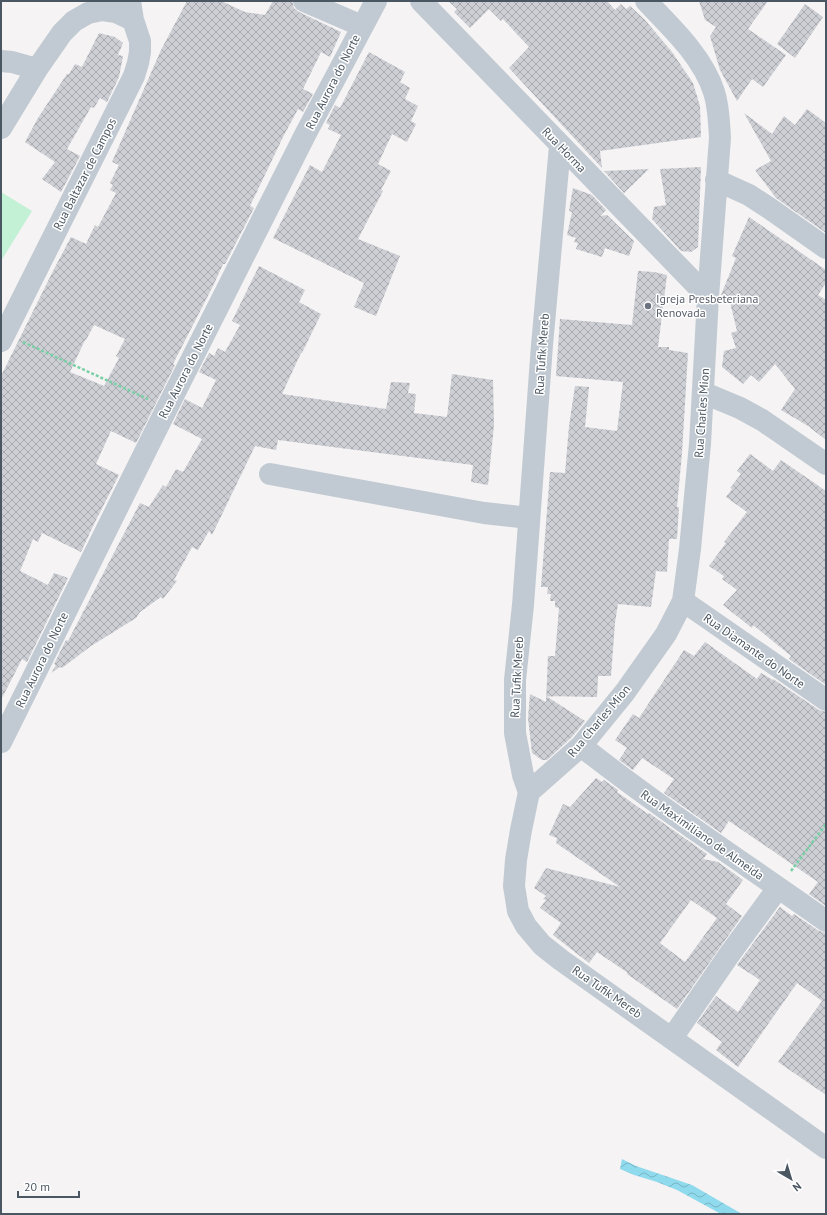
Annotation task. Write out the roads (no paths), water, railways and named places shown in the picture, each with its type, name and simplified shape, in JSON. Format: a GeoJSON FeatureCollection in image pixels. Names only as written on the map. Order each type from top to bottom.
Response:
{"type":"FeatureCollection","features":[{"type":"Feature","properties":{"kind":"street"},"geometry":{"type":"LineString","coordinates":[[304,1],[362,26]]}},
{"type":"Feature","properties":{"kind":"street","name":"Rua Aurora do Norte"},"geometry":{"type":"LineString","coordinates":[[1,742],[167,408],[376,1]]}},
{"type":"Feature","properties":{"kind":"street","name":"Rua Horma"},"geometry":{"type":"LineString","coordinates":[[421,1],[708,297]]}},
{"type":"Feature","properties":{"kind":"street","name":"Rua Charles Mion"},"geometry":{"type":"LineString","coordinates":[[529,792],[581,746],[636,677],[666,634],[683,601],[697,482],[704,393],[708,297],[720,138],[718,113],[714,92],[706,74],[677,34],[646,1]]}},
{"type":"Feature","properties":{"kind":"street"},"geometry":{"type":"LineString","coordinates":[[1,128],[37,69],[62,33],[74,21],[88,13],[102,10],[116,12],[131,10]]}},
{"type":"Feature","properties":{"kind":"street","name":"Rua Baltazar de Campos"},"geometry":{"type":"LineString","coordinates":[[3,337],[134,76],[138,64],[140,41],[131,10]]}},
{"type":"Feature","properties":{"kind":"street"},"geometry":{"type":"LineString","coordinates":[[1,61],[12,62],[37,69]]}},
{"type":"Feature","properties":{"kind":"street","name":"Rua Tufik Mereb"},"geometry":{"type":"LineString","coordinates":[[560,146],[542,345],[523,605],[515,680],[515,733],[523,775],[529,792],[516,860],[514,886],[518,911],[526,926],[542,945],[561,960],[826,1146]]}},
{"type":"Feature","properties":{"kind":"street"},"geometry":{"type":"LineString","coordinates":[[716,180],[749,195],[762,203],[826,248]]}},
{"type":"Feature","properties":{"kind":"street"},"geometry":{"type":"LineString","coordinates":[[704,393],[740,408],[762,420],[826,464]]}},
{"type":"Feature","properties":{"kind":"street"},"geometry":{"type":"LineString","coordinates":[[270,474],[476,511],[529,518]]}},
{"type":"Feature","properties":{"kind":"street","name":"Rua Diamante do Norte"},"geometry":{"type":"LineString","coordinates":[[683,601],[826,700]]}},
{"type":"Feature","properties":{"kind":"street","name":"Rua Maximiliano de Almeida"},"geometry":{"type":"LineString","coordinates":[[581,746],[640,792],[826,921]]}},
{"type":"Feature","properties":{"kind":"street"},"geometry":{"type":"LineString","coordinates":[[672,1038],[729,955],[778,888]]}},
{"type":"Feature","properties":{"kind":"water"},"geometry":{"type":"Polygon","coordinates":[[[622,1159],[636,1166],[692,1185],[742,1214],[721,1214],[677,1190],[620,1169],[622,1159]]]}},
{"type":"Feature","properties":{"kind":"place","name":"Igreja Presbeteriana Renovada"},"geometry":{"type":"Point","coordinates":[648,306]}}]}
